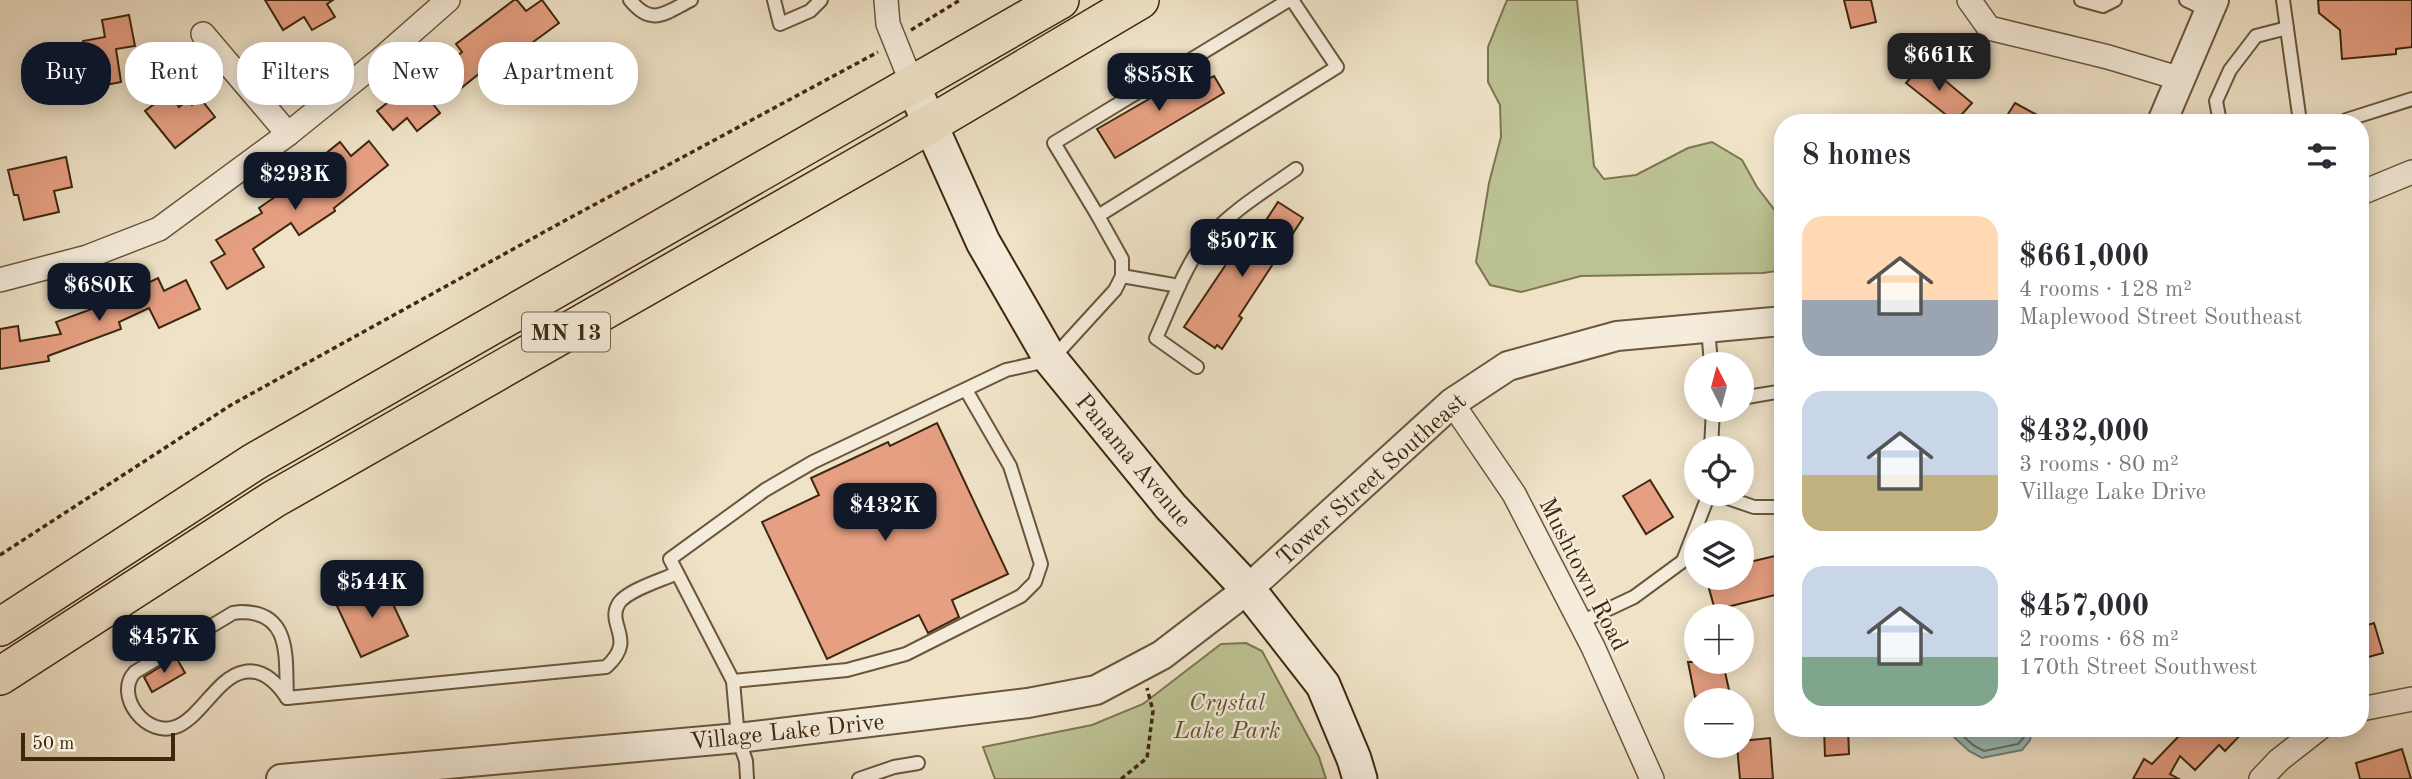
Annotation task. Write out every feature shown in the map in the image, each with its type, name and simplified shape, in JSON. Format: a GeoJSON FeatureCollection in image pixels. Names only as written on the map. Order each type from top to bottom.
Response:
{"type":"FeatureCollection","features":[{"type":"Feature","properties":{"kind":"main road","name":"MN 13"},"geometry":{"type":"LineString","coordinates":[[0,626],[254,462],[1060,0]]}},
{"type":"Feature","properties":{"kind":"main road","name":"MN 13"},"geometry":{"type":"LineString","coordinates":[[0,676],[274,499],[1140,0]]}},
{"type":"Feature","properties":{"kind":"main road","name":"Panama Avenue"},"geometry":{"type":"LineString","coordinates":[[913,86],[983,242],[1051,360],[1171,507],[1248,589],[1323,685],[1360,779]]}},
{"type":"Feature","properties":{"kind":"street"},"geometry":{"type":"LineString","coordinates":[[0,280],[87,257],[159,229],[288,134],[381,59],[448,0]]}},
{"type":"Feature","properties":{"kind":"street"},"geometry":{"type":"LineString","coordinates":[[886,0],[888,24],[913,86]]}},
{"type":"Feature","properties":{"kind":"street"},"geometry":{"type":"LineString","coordinates":[[1969,0],[1989,28],[2108,57],[2181,79]]}},
{"type":"Feature","properties":{"kind":"street"},"geometry":{"type":"LineString","coordinates":[[2166,114],[2181,79],[2203,4]]}},
{"type":"Feature","properties":{"kind":"street"},"geometry":{"type":"LineString","coordinates":[[203,34],[288,134]]}},
{"type":"Feature","properties":{"kind":"street"},"geometry":{"type":"LineString","coordinates":[[2369,190],[2412,172]]}},
{"type":"Feature","properties":{"kind":"street","name":"Tower Street Southeast"},"geometry":{"type":"LineString","coordinates":[[1248,589],[1452,403],[1508,366],[1617,335],[1774,322]]}},
{"type":"Feature","properties":{"kind":"street","name":"Mushtown Road"},"geometry":{"type":"LineString","coordinates":[[1452,403],[1514,494],[1581,622],[1652,779]]}},
{"type":"Feature","properties":{"kind":"street","name":"Village Lake Drive"},"geometry":{"type":"LineString","coordinates":[[290,779],[738,738],[1028,703],[1096,690],[1161,655],[1248,589]]}},
{"type":"Feature","properties":{"kind":"street"},"geometry":{"type":"LineString","coordinates":[[2369,707],[2412,699]]}},
{"type":"Feature","properties":{"kind":"street"},"geometry":{"type":"LineString","coordinates":[[2261,779],[2279,760],[2308,737]]}},
{"type":"Feature","properties":{"kind":"lane"},"geometry":{"type":"LineString","coordinates":[[630,0],[642,13],[657,17],[691,0]]}},
{"type":"Feature","properties":{"kind":"lane"},"geometry":{"type":"LineString","coordinates":[[774,0],[780,24],[810,11],[820,2]]}},
{"type":"Feature","properties":{"kind":"lane"},"geometry":{"type":"LineString","coordinates":[[747,779],[746,761],[738,738],[733,681],[670,559],[765,490],[813,461],[1006,370],[1051,360],[1115,290],[1122,276],[1122,260],[1054,142],[1291,0],[1336,67],[1098,216]]}},
{"type":"Feature","properties":{"kind":"lane"},"geometry":{"type":"LineString","coordinates":[[2081,0],[2104,6],[2115,0]]}},
{"type":"Feature","properties":{"kind":"lane"},"geometry":{"type":"LineString","coordinates":[[2283,0],[2299,114]]}},
{"type":"Feature","properties":{"kind":"lane"},"geometry":{"type":"LineString","coordinates":[[2218,114],[2216,101],[2230,70],[2256,36],[2287,28]]}},
{"type":"Feature","properties":{"kind":"lane"},"geometry":{"type":"LineString","coordinates":[[2365,114],[2412,99]]}},
{"type":"Feature","properties":{"kind":"lane"},"geometry":{"type":"LineString","coordinates":[[1196,367],[1156,338],[1179,286],[1205,242],[1236,211],[1296,169]]}},
{"type":"Feature","properties":{"kind":"lane"},"geometry":{"type":"LineString","coordinates":[[1122,276],[1179,286]]}},
{"type":"Feature","properties":{"kind":"lane"},"geometry":{"type":"LineString","coordinates":[[1708,328],[1710,352]]}},
{"type":"Feature","properties":{"kind":"lane"},"geometry":{"type":"LineString","coordinates":[[733,681],[847,670],[906,654],[1021,596],[1035,582],[1041,564],[1010,466],[966,390]]}},
{"type":"Feature","properties":{"kind":"lane"},"geometry":{"type":"LineString","coordinates":[[1754,396],[1774,392]]}},
{"type":"Feature","properties":{"kind":"lane"},"geometry":{"type":"LineString","coordinates":[[1581,622],[1634,597],[1683,561],[1704,506]]}},
{"type":"Feature","properties":{"kind":"lane"},"geometry":{"type":"LineString","coordinates":[[1749,506],[1774,507]]}},
{"type":"Feature","properties":{"kind":"lane"},"geometry":{"type":"LineString","coordinates":[[287,698],[606,667],[617,657],[622,643],[616,615],[618,604],[629,594],[677,573]]}},
{"type":"Feature","properties":{"kind":"lane"},"geometry":{"type":"LineString","coordinates":[[249,612],[271,620],[279,629],[283,639],[287,698],[275,681],[253,671],[242,672],[224,683],[190,719],[167,729],[156,729],[140,717],[131,700],[128,685],[135,672],[233,614],[249,612]]}},
{"type":"Feature","properties":{"kind":"lane"},"geometry":{"type":"LineString","coordinates":[[859,779],[894,767],[918,763]]}},
{"type":"Feature","properties":{"kind":"path"},"geometry":{"type":"LineString","coordinates":[[0,555],[231,405],[564,221],[858,64]]}},
{"type":"Feature","properties":{"kind":"path"},"geometry":{"type":"LineString","coordinates":[[1121,779],[1147,758],[1153,711],[1141,666]]}},
{"type":"Feature","properties":{"kind":"green space"},"geometry":{"type":"Polygon","coordinates":[[[1507,0],[1577,0],[1594,166],[1604,179],[1636,175],[1688,148],[1712,142],[1742,160],[1757,187],[1774,209],[1774,271],[1581,276],[1521,292],[1490,285],[1476,262],[1489,183],[1501,137],[1500,105],[1488,82],[1488,47],[1507,0]]]}},
{"type":"Feature","properties":{"kind":"green space","name":"Crystal Lake Park"},"geometry":{"type":"Polygon","coordinates":[[[1246,643],[1262,651],[1319,757],[1326,779],[995,779],[983,747],[1092,725],[1143,704],[1221,644],[1246,643]]]}},
{"type":"Feature","properties":{"kind":"water"},"geometry":{"type":"Polygon","coordinates":[[[1954,737],[2030,737],[2022,750],[1982,758],[1969,751],[1954,737]]]}},
{"type":"Feature","properties":{"kind":"building"},"geometry":{"type":"Polygon","coordinates":[[[265,0],[333,0],[327,4],[335,17],[312,30],[304,17],[283,30],[265,0]]]}},
{"type":"Feature","properties":{"kind":"building"},"geometry":{"type":"Polygon","coordinates":[[[514,0],[526,11],[542,0],[559,23],[533,42],[478,42],[478,75],[464,86],[464,42],[459,42],[514,0]]]}},
{"type":"Feature","properties":{"kind":"building"},"geometry":{"type":"Polygon","coordinates":[[[1844,0],[1871,0],[1876,22],[1851,28],[1844,0]]]}},
{"type":"Feature","properties":{"kind":"building"},"geometry":{"type":"Polygon","coordinates":[[[2318,0],[2412,0],[2412,47],[2396,49],[2396,54],[2342,59],[2340,30],[2319,13],[2318,0]]]}},
{"type":"Feature","properties":{"kind":"building"},"geometry":{"type":"Polygon","coordinates":[[[129,15],[134,42],[125,42],[125,48],[116,49],[121,82],[111,84],[111,42],[83,42],[105,37],[102,20],[129,15]]]}},
{"type":"Feature","properties":{"kind":"building"},"geometry":{"type":"Polygon","coordinates":[[[1924,63],[1972,103],[1962,114],[1945,114],[1906,83],[1924,63]]]}},
{"type":"Feature","properties":{"kind":"building"},"geometry":{"type":"Polygon","coordinates":[[[1196,72],[1202,82],[1214,76],[1224,93],[1115,158],[1097,129],[1196,72]]]}},
{"type":"Feature","properties":{"kind":"building"},"geometry":{"type":"Polygon","coordinates":[[[2015,103],[2035,114],[2008,114],[2015,103]]]}},
{"type":"Feature","properties":{"kind":"building"},"geometry":{"type":"Polygon","coordinates":[[[153,105],[206,105],[215,117],[175,148],[145,111],[153,105]]]}},
{"type":"Feature","properties":{"kind":"building"},"geometry":{"type":"Polygon","coordinates":[[[385,105],[434,105],[440,113],[417,131],[407,118],[393,130],[377,111],[385,105]]]}},
{"type":"Feature","properties":{"kind":"building"},"geometry":{"type":"Polygon","coordinates":[[[369,141],[388,165],[334,208],[335,211],[299,235],[291,223],[253,249],[264,267],[227,289],[211,262],[225,254],[216,240],[262,213],[259,208],[285,190],[292,199],[303,192],[305,196],[339,173],[324,155],[340,142],[351,156],[369,141]]]}},
{"type":"Feature","properties":{"kind":"building"},"geometry":{"type":"Polygon","coordinates":[[[66,157],[72,187],[54,191],[59,212],[24,220],[8,170],[66,157]]]}},
{"type":"Feature","properties":{"kind":"building"},"geometry":{"type":"Polygon","coordinates":[[[1278,202],[1303,218],[1239,316],[1242,318],[1222,349],[1217,345],[1215,348],[1184,327],[1241,242],[1248,248],[1278,202]]]}},
{"type":"Feature","properties":{"kind":"building"},"geometry":{"type":"Polygon","coordinates":[[[158,278],[164,291],[186,280],[200,309],[159,328],[149,308],[119,322],[121,329],[48,356],[49,361],[0,369],[0,329],[18,326],[20,341],[61,334],[56,322],[130,295],[129,292],[158,278]]]}},
{"type":"Feature","properties":{"kind":"building"},"geometry":{"type":"Polygon","coordinates":[[[937,423],[1008,574],[952,600],[959,617],[928,633],[919,615],[827,659],[762,522],[819,495],[811,478],[888,442],[890,446],[937,423]]]}},
{"type":"Feature","properties":{"kind":"building"},"geometry":{"type":"Polygon","coordinates":[[[1650,480],[1673,517],[1646,534],[1623,496],[1650,480]]]}},
{"type":"Feature","properties":{"kind":"building"},"geometry":{"type":"Polygon","coordinates":[[[1774,556],[1774,595],[1739,604],[1713,604],[1709,590],[1754,590],[1754,561],[1774,556]]]}},
{"type":"Feature","properties":{"kind":"building"},"geometry":{"type":"Polygon","coordinates":[[[383,583],[408,636],[361,657],[337,606],[383,583]]]}},
{"type":"Feature","properties":{"kind":"building"},"geometry":{"type":"Polygon","coordinates":[[[2374,623],[2383,653],[2369,657],[2369,625],[2374,623]]]}},
{"type":"Feature","properties":{"kind":"building"},"geometry":{"type":"Polygon","coordinates":[[[176,657],[185,673],[152,692],[144,677],[176,657]]]}},
{"type":"Feature","properties":{"kind":"building"},"geometry":{"type":"Polygon","coordinates":[[[1690,674],[1725,674],[1729,688],[1693,688],[1690,674]]]}},
{"type":"Feature","properties":{"kind":"building"},"geometry":{"type":"Polygon","coordinates":[[[1824,737],[1848,737],[1849,754],[1825,756],[1824,737]]]}},
{"type":"Feature","properties":{"kind":"building"},"geometry":{"type":"Polygon","coordinates":[[[2178,737],[2238,737],[2225,751],[2219,745],[2195,770],[2180,756],[2170,774],[2179,779],[2133,779],[2144,759],[2152,764],[2178,737]]]}},
{"type":"Feature","properties":{"kind":"building"},"geometry":{"type":"Polygon","coordinates":[[[1770,738],[1773,779],[1740,779],[1738,758],[1754,758],[1754,740],[1770,738]]]}},
{"type":"Feature","properties":{"kind":"building"},"geometry":{"type":"Polygon","coordinates":[[[2402,749],[2411,779],[2360,779],[2356,763],[2402,749]]]}}]}
